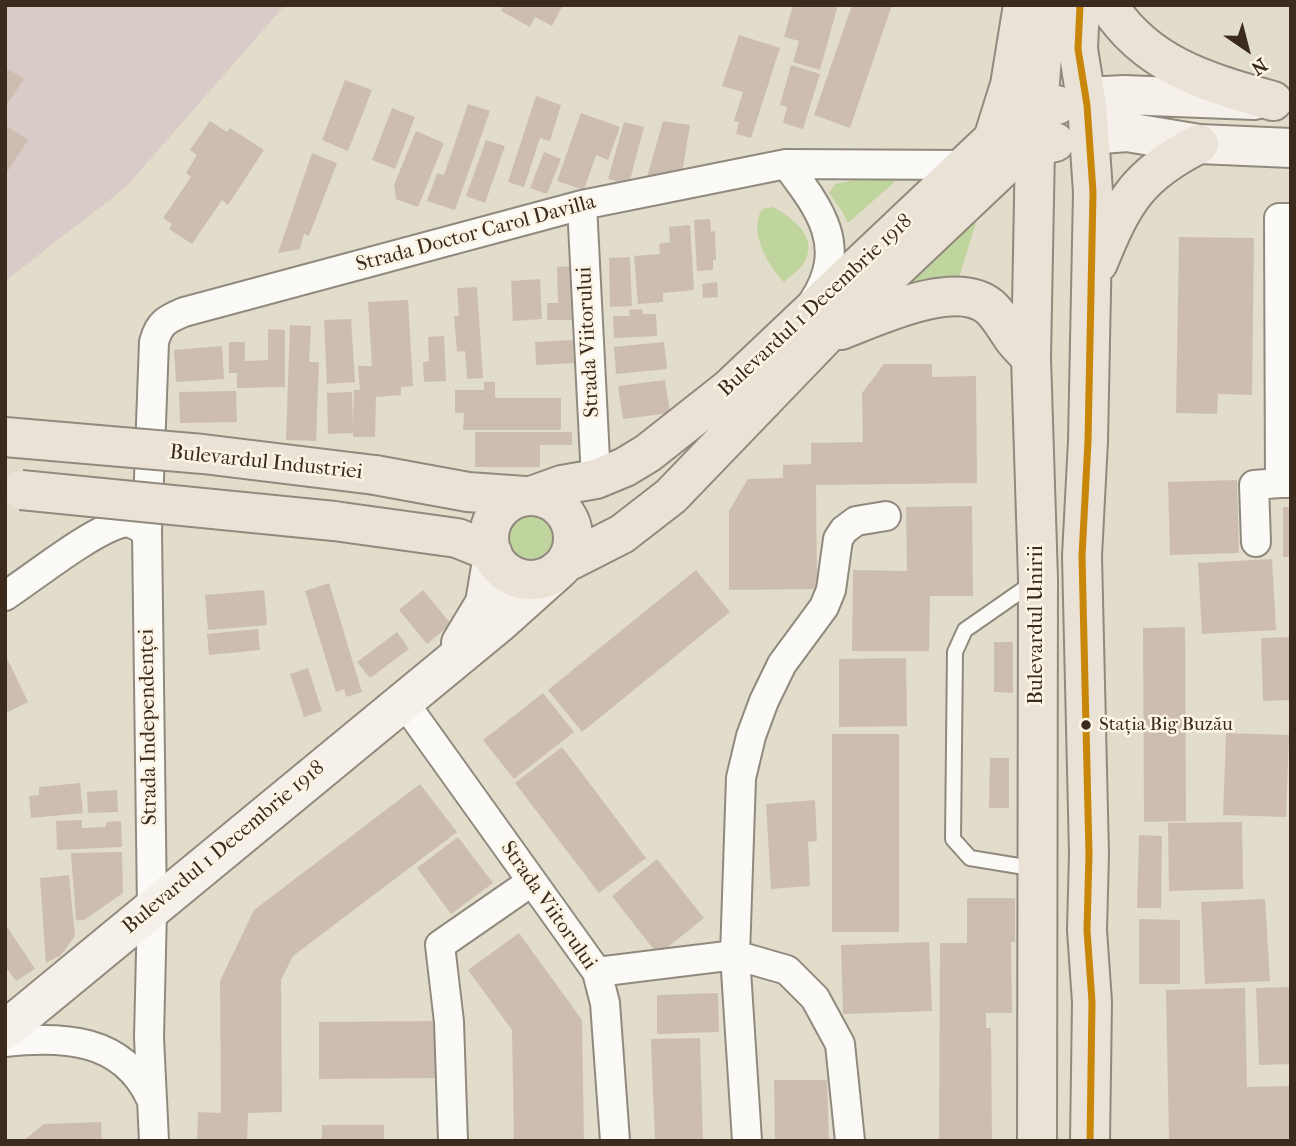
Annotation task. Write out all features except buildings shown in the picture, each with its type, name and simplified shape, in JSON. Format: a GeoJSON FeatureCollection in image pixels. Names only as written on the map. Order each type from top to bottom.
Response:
{"type":"FeatureCollection","features":[{"type":"Feature","properties":{"kind":"main road"},"geometry":{"type":"LineString","coordinates":[[993,139],[1010,85],[1023,5]]}},
{"type":"Feature","properties":{"kind":"main road","name":"Bulevardul Unirii"},"geometry":{"type":"LineString","coordinates":[[1037,1141],[1038,579],[1031,358],[1037,128],[1046,5]]}},
{"type":"Feature","properties":{"kind":"main road"},"geometry":{"type":"LineString","coordinates":[[1080,5],[1078,49],[1087,113],[1093,192],[1088,441],[1082,556],[1089,854],[1087,930],[1093,1002],[1090,1141]]}},
{"type":"Feature","properties":{"kind":"main road"},"geometry":{"type":"LineString","coordinates":[[1108,5],[1132,35],[1162,60],[1222,86],[1282,101]]}},
{"type":"Feature","properties":{"kind":"main road"},"geometry":{"type":"LineString","coordinates":[[1087,113],[1124,95],[1282,101]]}},
{"type":"Feature","properties":{"kind":"main road"},"geometry":{"type":"LineString","coordinates":[[1087,113],[1127,132],[1199,144],[1291,148]]}},
{"type":"Feature","properties":{"kind":"main road","name":"Bulevardul 1 Decembrie 1918"},"geometry":{"type":"LineString","coordinates":[[5,1030],[444,668],[561,567],[622,534],[671,496],[812,331],[965,165],[993,139],[1087,113]]}},
{"type":"Feature","properties":{"kind":"main road","name":"Bulevardul 1 Decembrie 1918"},"geometry":{"type":"LineString","coordinates":[[530,496],[562,485],[596,479],[625,467],[648,453],[729,389],[812,331],[1014,157],[1037,128]]}},
{"type":"Feature","properties":{"kind":"main road"},"geometry":{"type":"LineString","coordinates":[[1090,285],[1116,220],[1129,198],[1158,169],[1199,144]]}},
{"type":"Feature","properties":{"kind":"main road"},"geometry":{"type":"LineString","coordinates":[[812,331],[956,296],[977,299],[992,308],[1014,340],[1031,358]]}},
{"type":"Feature","properties":{"kind":"main road","name":"Bulevardul Industriei"},"geometry":{"type":"LineString","coordinates":[[5,437],[203,454],[375,475],[468,492],[530,496]]}},
{"type":"Feature","properties":{"kind":"main road"},"geometry":{"type":"LineString","coordinates":[[5,489],[334,521],[457,538],[493,554]]}},
{"type":"Feature","properties":{"kind":"main road"},"geometry":{"type":"LineString","coordinates":[[530,496],[547,498],[558,505],[567,514],[573,539],[571,552],[561,567],[537,579],[516,577],[499,564],[493,554],[490,531],[499,512],[515,499],[530,496]]}},
{"type":"Feature","properties":{"kind":"main road","name":"Bulevardul 1 Decembrie 1918"},"geometry":{"type":"LineString","coordinates":[[444,668],[485,603],[493,554]]}},
{"type":"Feature","properties":{"kind":"street"},"geometry":{"type":"LineString","coordinates":[[786,164],[811,197],[824,220],[829,237],[830,261],[812,331]]}},
{"type":"Feature","properties":{"kind":"street","name":"Strada Doctor Carol Davilla"},"geometry":{"type":"LineString","coordinates":[[169,318],[582,205],[786,164],[965,165]]}},
{"type":"Feature","properties":{"kind":"street","name":"Strada Viitorului"},"geometry":{"type":"LineString","coordinates":[[582,205],[596,479]]}},
{"type":"Feature","properties":{"kind":"street"},"geometry":{"type":"LineString","coordinates":[[1256,542],[1254,485],[1286,483],[1279,218],[1291,218]]}},
{"type":"Feature","properties":{"kind":"street","name":"Strada Independenței"},"geometry":{"type":"LineString","coordinates":[[154,1141],[150,1097],[152,909],[146,532],[154,342],[158,329],[169,318]]}},
{"type":"Feature","properties":{"kind":"street"},"geometry":{"type":"LineString","coordinates":[[747,1141],[735,955],[741,778],[751,736],[764,701],[782,664],[824,607],[831,590],[838,539],[844,530],[856,521],[886,516]]}},
{"type":"Feature","properties":{"kind":"street"},"geometry":{"type":"LineString","coordinates":[[5,596],[91,539],[124,523],[136,525],[146,532]]}},
{"type":"Feature","properties":{"kind":"street","name":"Strada Viitorului"},"geometry":{"type":"LineString","coordinates":[[403,701],[597,972],[606,1003],[615,1141]]}},
{"type":"Feature","properties":{"kind":"street"},"geometry":{"type":"LineString","coordinates":[[453,1141],[449,1022],[440,945],[531,882]]}},
{"type":"Feature","properties":{"kind":"street"},"geometry":{"type":"LineString","coordinates":[[597,972],[735,955],[787,970],[815,998],[840,1044],[850,1141]]}},
{"type":"Feature","properties":{"kind":"street"},"geometry":{"type":"LineString","coordinates":[[5,1042],[50,1040],[95,1047],[114,1055],[131,1067],[143,1082],[150,1097]]}},
{"type":"Feature","properties":{"kind":"lane"},"geometry":{"type":"LineString","coordinates":[[1037,869],[970,859],[953,839],[953,826],[955,652],[965,630],[1038,579]]}},
{"type":"Feature","properties":{"kind":"shaded area"},"geometry":{"type":"Polygon","coordinates":[[[5,5],[285,5],[126,187],[5,281],[5,5]]]}},
{"type":"Feature","properties":{"kind":"green space"},"geometry":{"type":"Polygon","coordinates":[[[909,169],[848,223],[829,193],[835,184],[909,169]]]}},
{"type":"Feature","properties":{"kind":"green space"},"geometry":{"type":"Polygon","coordinates":[[[985,193],[955,291],[905,282],[985,193]]]}},
{"type":"Feature","properties":{"kind":"green space"},"geometry":{"type":"Polygon","coordinates":[[[773,207],[795,222],[806,236],[808,244],[803,264],[784,282],[766,257],[757,228],[762,209],[773,207]]]}},
{"type":"Feature","properties":{"kind":"green space"},"geometry":{"type":"Polygon","coordinates":[[[532,512],[542,514],[550,520],[556,528],[556,548],[550,556],[542,562],[532,564],[522,562],[514,556],[508,548],[506,538],[508,528],[514,520],[522,514],[532,512]]]}},
{"type":"Feature","properties":{"kind":"transit line"},"geometry":{"type":"LineString","coordinates":[[1080,5],[1078,49],[1087,105],[1093,192],[1088,441],[1082,556],[1089,854],[1087,930],[1092,1002],[1090,1141]]}},
{"type":"Feature","properties":{"kind":"place","name":"Stația Big Buzău"},"geometry":{"type":"Point","coordinates":[1086,725]}}]}
